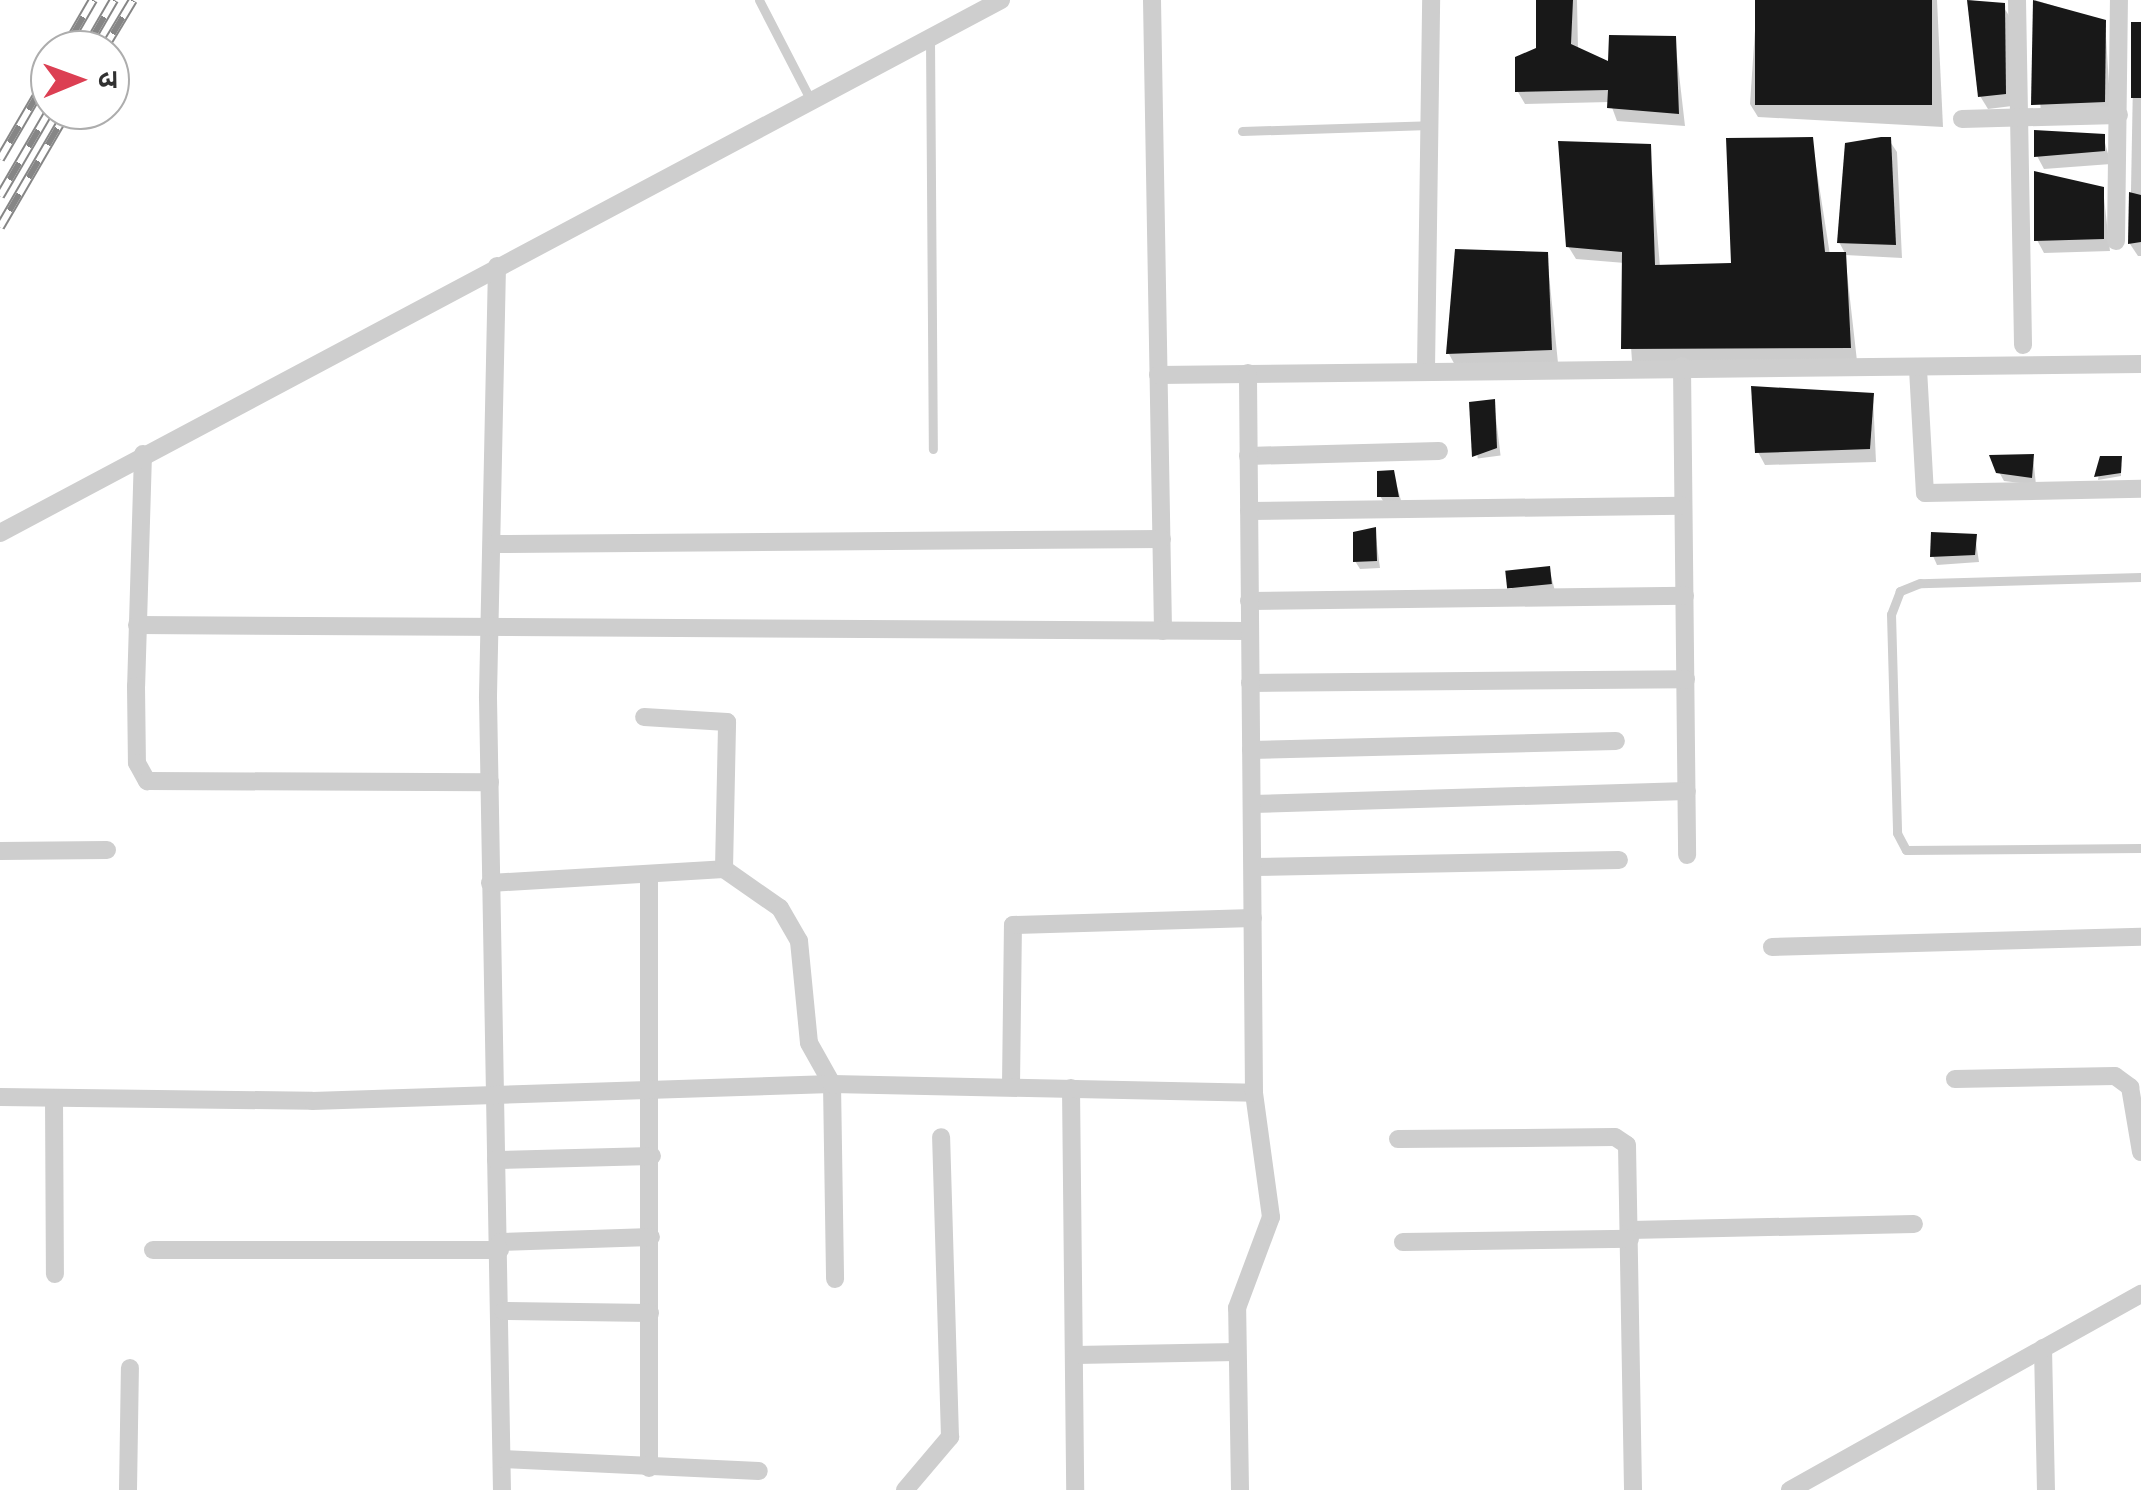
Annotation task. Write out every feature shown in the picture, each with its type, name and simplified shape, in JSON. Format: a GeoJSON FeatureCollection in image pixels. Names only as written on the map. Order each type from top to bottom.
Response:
{"type":"FeatureCollection","features":[{"type":"Feature","properties":{"kind":"street"},"geometry":{"type":"LineString","coordinates":[[0,533],[930,36],[966,9],[1001,0]]}},
{"type":"Feature","properties":{"kind":"street"},"geometry":{"type":"LineString","coordinates":[[1152,0],[1163,631]]}},
{"type":"Feature","properties":{"kind":"street"},"geometry":{"type":"LineString","coordinates":[[1426,369],[1431,0]]}},
{"type":"Feature","properties":{"kind":"street"},"geometry":{"type":"LineString","coordinates":[[2017,0],[2023,345]]}},
{"type":"Feature","properties":{"kind":"street"},"geometry":{"type":"LineString","coordinates":[[2116,240],[2119,0]]}},
{"type":"Feature","properties":{"kind":"street"},"geometry":{"type":"LineString","coordinates":[[1962,119],[2119,115]]}},
{"type":"Feature","properties":{"kind":"street"},"geometry":{"type":"LineString","coordinates":[[497,266],[490,1094],[503,1312],[502,1490]]}},
{"type":"Feature","properties":{"kind":"street"},"geometry":{"type":"LineString","coordinates":[[1158,375],[1682,366],[1918,369],[2141,364]]}},
{"type":"Feature","properties":{"kind":"street"},"geometry":{"type":"LineString","coordinates":[[1682,366],[1687,855]]}},
{"type":"Feature","properties":{"kind":"street"},"geometry":{"type":"LineString","coordinates":[[1918,369],[1925,492],[2141,489]]}},
{"type":"Feature","properties":{"kind":"street"},"geometry":{"type":"LineString","coordinates":[[1240,1490],[1237,1308],[1271,1217],[1254,1093],[1248,373]]}},
{"type":"Feature","properties":{"kind":"street"},"geometry":{"type":"LineString","coordinates":[[1248,456],[1440,451]]}},
{"type":"Feature","properties":{"kind":"street"},"geometry":{"type":"LineString","coordinates":[[143,454],[137,763],[153,784],[490,782]]}},
{"type":"Feature","properties":{"kind":"street"},"geometry":{"type":"LineString","coordinates":[[1249,511],[1682,506]]}},
{"type":"Feature","properties":{"kind":"street"},"geometry":{"type":"LineString","coordinates":[[495,544],[1162,539]]}},
{"type":"Feature","properties":{"kind":"street"},"geometry":{"type":"LineString","coordinates":[[1249,600],[1685,596]]}},
{"type":"Feature","properties":{"kind":"street"},"geometry":{"type":"LineString","coordinates":[[138,625],[492,634],[1250,631]]}},
{"type":"Feature","properties":{"kind":"street"},"geometry":{"type":"LineString","coordinates":[[1250,683],[1686,678]]}},
{"type":"Feature","properties":{"kind":"street"},"geometry":{"type":"LineString","coordinates":[[644,717],[727,722],[724,869]]}},
{"type":"Feature","properties":{"kind":"street"},"geometry":{"type":"LineString","coordinates":[[1252,750],[1616,741]]}},
{"type":"Feature","properties":{"kind":"street"},"geometry":{"type":"LineString","coordinates":[[1252,804],[1687,791]]}},
{"type":"Feature","properties":{"kind":"street"},"geometry":{"type":"LineString","coordinates":[[0,850],[107,850]]}},
{"type":"Feature","properties":{"kind":"street"},"geometry":{"type":"LineString","coordinates":[[1254,867],[1619,860]]}},
{"type":"Feature","properties":{"kind":"street"},"geometry":{"type":"LineString","coordinates":[[490,883],[724,869],[790,920],[810,1043],[832,1084],[835,1278]]}},
{"type":"Feature","properties":{"kind":"street"},"geometry":{"type":"LineString","coordinates":[[649,876],[653,1089],[649,1468]]}},
{"type":"Feature","properties":{"kind":"street"},"geometry":{"type":"LineString","coordinates":[[1011,1085],[1013,925],[1254,918]]}},
{"type":"Feature","properties":{"kind":"street"},"geometry":{"type":"LineString","coordinates":[[1772,946],[2141,938]]}},
{"type":"Feature","properties":{"kind":"street"},"geometry":{"type":"LineString","coordinates":[[1955,1079],[2115,1076],[2130,1087],[2141,1152]]}},
{"type":"Feature","properties":{"kind":"street"},"geometry":{"type":"LineString","coordinates":[[0,1097],[490,1094],[832,1084],[1254,1093]]}},
{"type":"Feature","properties":{"kind":"street"},"geometry":{"type":"LineString","coordinates":[[1071,1088],[1076,1490]]}},
{"type":"Feature","properties":{"kind":"street"},"geometry":{"type":"LineString","coordinates":[[54,1098],[55,1274]]}},
{"type":"Feature","properties":{"kind":"street"},"geometry":{"type":"LineString","coordinates":[[904,1490],[950,1437],[942,1138]]}},
{"type":"Feature","properties":{"kind":"street"},"geometry":{"type":"LineString","coordinates":[[1398,1139],[1622,1140],[1630,1234],[1634,1490]]}},
{"type":"Feature","properties":{"kind":"street"},"geometry":{"type":"LineString","coordinates":[[496,1160],[652,1156]]}},
{"type":"Feature","properties":{"kind":"street"},"geometry":{"type":"LineString","coordinates":[[1403,1242],[1914,1224]]}},
{"type":"Feature","properties":{"kind":"street"},"geometry":{"type":"LineString","coordinates":[[154,1250],[500,1246],[651,1237]]}},
{"type":"Feature","properties":{"kind":"street"},"geometry":{"type":"LineString","coordinates":[[1790,1490],[2141,1294]]}},
{"type":"Feature","properties":{"kind":"street"},"geometry":{"type":"LineString","coordinates":[[503,1312],[650,1313]]}},
{"type":"Feature","properties":{"kind":"street"},"geometry":{"type":"LineString","coordinates":[[2043,1348],[2046,1490]]}},
{"type":"Feature","properties":{"kind":"street"},"geometry":{"type":"LineString","coordinates":[[1076,1355],[1236,1352]]}},
{"type":"Feature","properties":{"kind":"street"},"geometry":{"type":"LineString","coordinates":[[128,1490],[130,1368]]}},
{"type":"Feature","properties":{"kind":"street"},"geometry":{"type":"LineString","coordinates":[[503,1459],[758,1471]]}},
{"type":"Feature","properties":{"kind":"lane"},"geometry":{"type":"LineString","coordinates":[[760,0],[810,99]]}},
{"type":"Feature","properties":{"kind":"lane"},"geometry":{"type":"LineString","coordinates":[[930,36],[933,449]]}},
{"type":"Feature","properties":{"kind":"lane"},"geometry":{"type":"LineString","coordinates":[[1242,131],[1432,125]]}},
{"type":"Feature","properties":{"kind":"lane"},"geometry":{"type":"LineString","coordinates":[[2141,577],[1920,583],[1900,591],[1892,614],[1896,814],[1906,850],[2141,848]]}},
{"type":"Feature","properties":{"kind":"building"},"geometry":{"type":"Polygon","coordinates":[[[1536,0],[1573,0],[1571,44],[1608,61],[1609,35],[1676,36],[1679,114],[1607,108],[1608,90],[1515,92],[1515,57],[1536,48],[1536,0]]]}},
{"type":"Feature","properties":{"kind":"building"},"geometry":{"type":"Polygon","coordinates":[[[1755,0],[1932,0],[1932,105],[1755,105],[1755,0]]]}},
{"type":"Feature","properties":{"kind":"building"},"geometry":{"type":"Polygon","coordinates":[[[1967,0],[2005,3],[2006,94],[1978,97],[1967,0]]]}},
{"type":"Feature","properties":{"kind":"building"},"geometry":{"type":"Polygon","coordinates":[[[2033,0],[2106,20],[2105,102],[2031,105],[2033,0]]]}},
{"type":"Feature","properties":{"kind":"building"},"geometry":{"type":"Polygon","coordinates":[[[2131,22],[2141,22],[2141,98],[2131,98],[2131,22]]]}},
{"type":"Feature","properties":{"kind":"building"},"geometry":{"type":"Polygon","coordinates":[[[2034,130],[2105,134],[2105,151],[2034,157],[2034,130]]]}},
{"type":"Feature","properties":{"kind":"building"},"geometry":{"type":"Polygon","coordinates":[[[1813,137],[1825,252],[1846,252],[1851,348],[1621,349],[1622,252],[1566,247],[1558,141],[1651,144],[1655,265],[1731,263],[1726,138],[1813,137]]]}},
{"type":"Feature","properties":{"kind":"building"},"geometry":{"type":"Polygon","coordinates":[[[1891,137],[1896,245],[1837,243],[1845,143],[1891,137]]]}},
{"type":"Feature","properties":{"kind":"building"},"geometry":{"type":"Polygon","coordinates":[[[2034,171],[2104,187],[2104,239],[2034,241],[2034,171]]]}},
{"type":"Feature","properties":{"kind":"building"},"geometry":{"type":"Polygon","coordinates":[[[2129,192],[2141,195],[2141,242],[2128,244],[2129,192]]]}},
{"type":"Feature","properties":{"kind":"building"},"geometry":{"type":"Polygon","coordinates":[[[1455,249],[1548,252],[1552,350],[1446,354],[1455,249]]]}},
{"type":"Feature","properties":{"kind":"building"},"geometry":{"type":"Polygon","coordinates":[[[1751,386],[1874,393],[1870,449],[1755,453],[1751,386]]]}},
{"type":"Feature","properties":{"kind":"building"},"geometry":{"type":"Polygon","coordinates":[[[1495,399],[1497,448],[1472,457],[1469,402],[1495,399]]]}},
{"type":"Feature","properties":{"kind":"building"},"geometry":{"type":"Polygon","coordinates":[[[2034,454],[2032,478],[1996,473],[1989,455],[2034,454]]]}},
{"type":"Feature","properties":{"kind":"building"},"geometry":{"type":"Polygon","coordinates":[[[2100,456],[2122,456],[2121,473],[2094,477],[2100,456]]]}},
{"type":"Feature","properties":{"kind":"building"},"geometry":{"type":"Polygon","coordinates":[[[1394,470],[1399,497],[1377,497],[1377,471],[1394,470]]]}},
{"type":"Feature","properties":{"kind":"building"},"geometry":{"type":"Polygon","coordinates":[[[1376,527],[1377,561],[1353,562],[1353,532],[1376,527]]]}},
{"type":"Feature","properties":{"kind":"building"},"geometry":{"type":"Polygon","coordinates":[[[1931,532],[1977,534],[1975,555],[1930,557],[1931,532]]]}},
{"type":"Feature","properties":{"kind":"building"},"geometry":{"type":"Polygon","coordinates":[[[1550,566],[1552,584],[1507,589],[1505,571],[1550,566]]]}},
{"type":"Feature","properties":{"kind":"railway"},"geometry":{"type":"LineString","coordinates":[[76,30],[93,0]]}},
{"type":"Feature","properties":{"kind":"railway"},"geometry":{"type":"LineString","coordinates":[[97,30],[114,0]]}},
{"type":"Feature","properties":{"kind":"railway"},"geometry":{"type":"LineString","coordinates":[[115,30],[133,0]]}},
{"type":"Feature","properties":{"kind":"railway"},"geometry":{"type":"LineString","coordinates":[[0,159],[30,107]]}},
{"type":"Feature","properties":{"kind":"railway"},"geometry":{"type":"LineString","coordinates":[[0,196],[38,130]]}},
{"type":"Feature","properties":{"kind":"railway"},"geometry":{"type":"LineString","coordinates":[[0,227],[56,130]]}}]}
